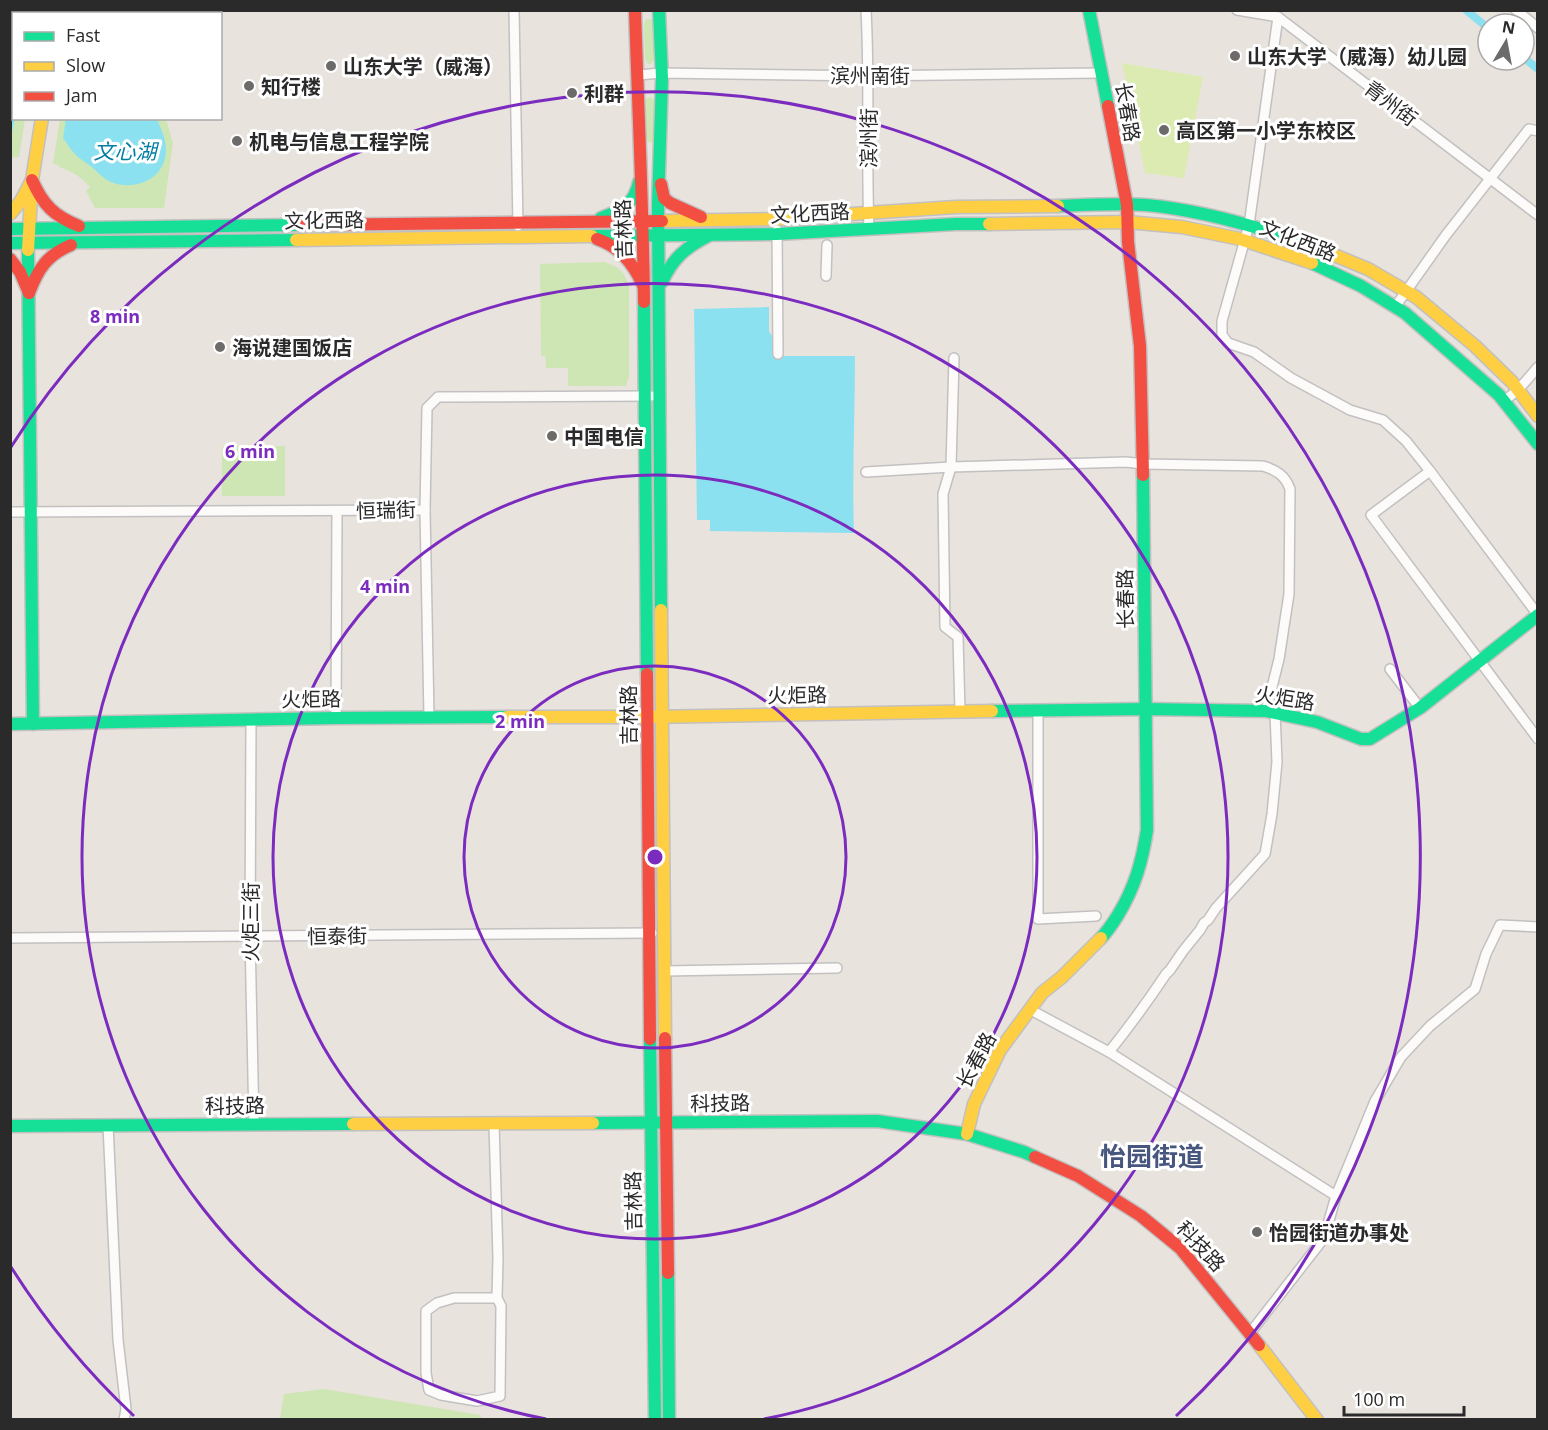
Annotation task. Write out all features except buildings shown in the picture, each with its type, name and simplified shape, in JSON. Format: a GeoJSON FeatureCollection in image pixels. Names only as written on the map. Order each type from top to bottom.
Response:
{"type":"FeatureCollection","features":[{"type":"Feature","properties":{"kind":"main road","name":"吉林路"},"geometry":{"type":"LineString","coordinates":[[635,10],[644,236],[648,933],[655,1419]]}},
{"type":"Feature","properties":{"kind":"main road","name":"吉林路"},"geometry":{"type":"LineString","coordinates":[[659,10],[661,73],[658,220],[659,396],[669,1419]]}},
{"type":"Feature","properties":{"kind":"main road","name":"长春路"},"geometry":{"type":"LineString","coordinates":[[967,1134],[974,1104],[1000,1050],[1042,993],[1062,978],[1107,932],[1125,903],[1143,857],[1147,830],[1140,346],[1126,205],[1089,10]]}},
{"type":"Feature","properties":{"kind":"main road"},"geometry":{"type":"LineString","coordinates":[[33,724],[28,243],[32,180],[42,120]]}},
{"type":"Feature","properties":{"kind":"main road"},"geometry":{"type":"LineString","coordinates":[[594,221],[630,204],[638,192],[640,174]]}},
{"type":"Feature","properties":{"kind":"main road"},"geometry":{"type":"LineString","coordinates":[[659,176],[664,198],[709,220]]}},
{"type":"Feature","properties":{"kind":"main road"},"geometry":{"type":"LineString","coordinates":[[10,214],[16,209],[32,180]]}},
{"type":"Feature","properties":{"kind":"main road"},"geometry":{"type":"LineString","coordinates":[[32,180],[44,204],[55,215],[84,228]]}},
{"type":"Feature","properties":{"kind":"main road","name":"文化西路"},"geometry":{"type":"LineString","coordinates":[[10,229],[777,219],[956,207],[1126,205],[1184,210],[1249,225],[1310,245],[1368,269],[1406,291],[1475,346],[1518,390],[1538,416]]}},
{"type":"Feature","properties":{"kind":"main road","name":"文化西路"},"geometry":{"type":"LineString","coordinates":[[10,243],[777,234],[957,224],[1127,222],[1182,227],[1245,240],[1310,262],[1361,286],[1405,313],[1459,358],[1499,395],[1538,444]]}},
{"type":"Feature","properties":{"kind":"main road"},"geometry":{"type":"LineString","coordinates":[[659,290],[668,267],[676,257],[711,235]]}},
{"type":"Feature","properties":{"kind":"main road"},"geometry":{"type":"LineString","coordinates":[[593,237],[615,247],[626,257],[644,287]]}},
{"type":"Feature","properties":{"kind":"main road"},"geometry":{"type":"LineString","coordinates":[[29,293],[39,270],[48,258],[61,249],[87,243]]}},
{"type":"Feature","properties":{"kind":"main road"},"geometry":{"type":"LineString","coordinates":[[10,259],[20,272],[29,293]]}},
{"type":"Feature","properties":{"kind":"main road","name":"火炬路"},"geometry":{"type":"LineString","coordinates":[[10,724],[251,719],[662,717],[1146,710],[1270,712],[1317,722],[1361,739],[1370,739],[1420,708],[1538,615]]}},
{"type":"Feature","properties":{"kind":"main road","name":"科技路"},"geometry":{"type":"LineString","coordinates":[[10,1126],[877,1121],[967,1134],[1024,1152],[1078,1176],[1141,1216],[1180,1248],[1317,1419]]}},
{"type":"Feature","properties":{"kind":"street"},"geometry":{"type":"LineString","coordinates":[[514,10],[517,237]]}},
{"type":"Feature","properties":{"kind":"street","name":"滨州街"},"geometry":{"type":"LineString","coordinates":[[866,10],[869,229]]}},
{"type":"Feature","properties":{"kind":"street","name":"青州街"},"geometry":{"type":"LineString","coordinates":[[1237,10],[1278,17],[1538,215]]}},
{"type":"Feature","properties":{"kind":"street"},"geometry":{"type":"LineString","coordinates":[[1516,10],[1538,28]]}},
{"type":"Feature","properties":{"kind":"street"},"geometry":{"type":"LineString","coordinates":[[1278,17],[1249,225],[1222,321],[1222,335],[1228,343],[1254,352],[1291,378],[1350,410],[1383,420],[1406,441],[1430,471],[1538,615]]}},
{"type":"Feature","properties":{"kind":"street","name":"滨州南街"},"geometry":{"type":"LineString","coordinates":[[638,75],[661,73],[868,76],[1101,73]]}},
{"type":"Feature","properties":{"kind":"street"},"geometry":{"type":"LineString","coordinates":[[1395,307],[1446,235],[1529,129],[1538,131]]}},
{"type":"Feature","properties":{"kind":"street"},"geometry":{"type":"LineString","coordinates":[[777,219],[778,354]]}},
{"type":"Feature","properties":{"kind":"street"},"geometry":{"type":"LineString","coordinates":[[826,276],[827,245]]}},
{"type":"Feature","properties":{"kind":"street"},"geometry":{"type":"LineString","coordinates":[[954,358],[951,467],[943,494],[945,627],[958,637],[960,712]]}},
{"type":"Feature","properties":{"kind":"street"},"geometry":{"type":"LineString","coordinates":[[1504,401],[1518,390],[1538,367]]}},
{"type":"Feature","properties":{"kind":"street","name":"恒瑞街"},"geometry":{"type":"LineString","coordinates":[[10,512],[425,510],[427,408],[438,398],[659,396]]}},
{"type":"Feature","properties":{"kind":"street"},"geometry":{"type":"LineString","coordinates":[[866,472],[1125,462],[1263,466],[1276,470],[1287,480],[1290,489],[1289,594],[1270,712],[1277,762],[1265,854],[1204,923],[1109,1052]]}},
{"type":"Feature","properties":{"kind":"street"},"geometry":{"type":"LineString","coordinates":[[1430,471],[1371,515],[1538,739]]}},
{"type":"Feature","properties":{"kind":"street"},"geometry":{"type":"LineString","coordinates":[[425,510],[429,717]]}},
{"type":"Feature","properties":{"kind":"street"},"geometry":{"type":"LineString","coordinates":[[336,718],[337,511]]}},
{"type":"Feature","properties":{"kind":"street"},"geometry":{"type":"LineString","coordinates":[[1390,669],[1420,708]]}},
{"type":"Feature","properties":{"kind":"street"},"geometry":{"type":"LineString","coordinates":[[1038,711],[1038,919],[1096,916]]}},
{"type":"Feature","properties":{"kind":"street","name":"火炬三街"},"geometry":{"type":"LineString","coordinates":[[251,719],[250,937],[254,1124]]}},
{"type":"Feature","properties":{"kind":"street"},"geometry":{"type":"LineString","coordinates":[[1250,1333],[1323,1238],[1336,1196],[1375,1101],[1401,1057],[1430,1026],[1475,989],[1486,954],[1500,925],[1538,927]]}},
{"type":"Feature","properties":{"kind":"street","name":"恒泰街"},"geometry":{"type":"LineString","coordinates":[[10,938],[664,933]]}},
{"type":"Feature","properties":{"kind":"street"},"geometry":{"type":"LineString","coordinates":[[664,971],[837,968]]}},
{"type":"Feature","properties":{"kind":"street"},"geometry":{"type":"LineString","coordinates":[[1029,1009],[1109,1052],[1336,1196]]}},
{"type":"Feature","properties":{"kind":"street"},"geometry":{"type":"LineString","coordinates":[[494,1124],[497,1298],[501,1306],[500,1396],[477,1401],[441,1395],[429,1390],[426,1373],[426,1311],[437,1303],[454,1298],[497,1298]]}},
{"type":"Feature","properties":{"kind":"street"},"geometry":{"type":"LineString","coordinates":[[108,1125],[118,1340],[126,1409],[124,1419]]}},
{"type":"Feature","properties":{"kind":"green space"},"geometry":{"type":"Polygon","coordinates":[[[10,11],[41,11],[12,12],[12,120],[25,120],[19,157],[11,158],[10,11]]]}},
{"type":"Feature","properties":{"kind":"green space"},"geometry":{"type":"Polygon","coordinates":[[[646,19],[651,19],[653,23],[654,59],[651,64],[648,64],[645,59],[644,24],[646,19]]]}},
{"type":"Feature","properties":{"kind":"green space"},"geometry":{"type":"Polygon","coordinates":[[[1122,63],[1203,77],[1184,178],[1145,173],[1122,63]]]}},
{"type":"Feature","properties":{"kind":"green space"},"geometry":{"type":"Polygon","coordinates":[[[652,97],[655,138],[649,143],[646,138],[645,103],[647,98],[652,97]]]}},
{"type":"Feature","properties":{"kind":"green space","name":"文心湖"},"geometry":{"type":"Polygon","coordinates":[[[60,120],[166,120],[173,143],[164,208],[95,208],[86,191],[90,187],[87,183],[72,172],[53,164],[60,120]]]}},
{"type":"Feature","properties":{"kind":"green space"},"geometry":{"type":"Polygon","coordinates":[[[604,262],[620,270],[629,285],[629,376],[626,386],[568,386],[568,368],[546,368],[545,356],[541,356],[540,264],[604,262]]]}},
{"type":"Feature","properties":{"kind":"green space"},"geometry":{"type":"Polygon","coordinates":[[[222,446],[285,446],[285,496],[222,496],[222,446]]]}},
{"type":"Feature","properties":{"kind":"green space"},"geometry":{"type":"Polygon","coordinates":[[[324,1389],[480,1415],[482,1419],[280,1419],[284,1394],[324,1389]]]}},
{"type":"Feature","properties":{"kind":"water"},"geometry":{"type":"Polygon","coordinates":[[[97,10],[158,12],[96,12],[97,10]]]}},
{"type":"Feature","properties":{"kind":"water"},"geometry":{"type":"Polygon","coordinates":[[[10,12],[12,14],[12,120],[15,120],[11,136],[10,12]]]}},
{"type":"Feature","properties":{"kind":"water","name":"文心湖"},"geometry":{"type":"Polygon","coordinates":[[[66,120],[157,120],[166,146],[165,160],[161,168],[148,180],[139,184],[121,185],[108,181],[76,155],[63,138],[66,120]]]}},
{"type":"Feature","properties":{"kind":"water"},"geometry":{"type":"Polygon","coordinates":[[[769,307],[769,331],[772,336],[773,356],[855,356],[854,533],[710,531],[710,520],[697,520],[694,309],[769,307]]]}},
{"type":"Feature","properties":{"kind":"waterway"},"geometry":{"type":"LineString","coordinates":[[1466,10],[1476,18]]}},
{"type":"Feature","properties":{"kind":"traffic: fast"},"geometry":{"type":"LineString","coordinates":[[659,10],[662,78],[658,206],[661,610]]}},
{"type":"Feature","properties":{"kind":"traffic: fast"},"geometry":{"type":"LineString","coordinates":[[1089,10],[1108,106]]}},
{"type":"Feature","properties":{"kind":"traffic: fast"},"geometry":{"type":"LineString","coordinates":[[601,218],[626,206],[634,196],[639,182]]}},
{"type":"Feature","properties":{"kind":"traffic: fast"},"geometry":{"type":"LineString","coordinates":[[1058,206],[1135,204],[1194,212],[1265,230],[1334,255]]}},
{"type":"Feature","properties":{"kind":"traffic: fast"},"geometry":{"type":"LineString","coordinates":[[592,236],[777,234],[989,224]]}},
{"type":"Feature","properties":{"kind":"traffic: fast"},"geometry":{"type":"LineString","coordinates":[[10,229],[299,225]]}},
{"type":"Feature","properties":{"kind":"traffic: fast"},"geometry":{"type":"LineString","coordinates":[[662,282],[680,254],[708,236]]}},
{"type":"Feature","properties":{"kind":"traffic: fast"},"geometry":{"type":"LineString","coordinates":[[10,243],[296,240]]}},
{"type":"Feature","properties":{"kind":"traffic: fast"},"geometry":{"type":"LineString","coordinates":[[28,250],[33,724]]}},
{"type":"Feature","properties":{"kind":"traffic: fast"},"geometry":{"type":"LineString","coordinates":[[1312,263],[1361,286],[1405,313],[1499,395],[1538,444]]}},
{"type":"Feature","properties":{"kind":"traffic: fast"},"geometry":{"type":"LineString","coordinates":[[644,302],[647,674]]}},
{"type":"Feature","properties":{"kind":"traffic: fast"},"geometry":{"type":"LineString","coordinates":[[1101,938],[1114,921],[1129,894],[1140,864],[1147,830],[1143,475]]}},
{"type":"Feature","properties":{"kind":"traffic: fast"},"geometry":{"type":"LineString","coordinates":[[992,711],[1146,709],[1266,711],[1317,722],[1361,739],[1370,739],[1420,708],[1538,615]]}},
{"type":"Feature","properties":{"kind":"traffic: fast"},"geometry":{"type":"LineString","coordinates":[[10,724],[507,717]]}},
{"type":"Feature","properties":{"kind":"traffic: fast"},"geometry":{"type":"LineString","coordinates":[[650,1039],[655,1420]]}},
{"type":"Feature","properties":{"kind":"traffic: fast"},"geometry":{"type":"LineString","coordinates":[[593,1123],[877,1121],[967,1134],[1035,1157]]}},
{"type":"Feature","properties":{"kind":"traffic: fast"},"geometry":{"type":"LineString","coordinates":[[10,1126],[353,1124]]}},
{"type":"Feature","properties":{"kind":"traffic: fast"},"geometry":{"type":"LineString","coordinates":[[668,1273],[669,1420]]}},
{"type":"Feature","properties":{"kind":"traffic: slow"},"geometry":{"type":"LineString","coordinates":[[28,250],[32,180],[42,120]]}},
{"type":"Feature","properties":{"kind":"traffic: slow"},"geometry":{"type":"LineString","coordinates":[[10,214],[21,201],[32,180]]}},
{"type":"Feature","properties":{"kind":"traffic: slow"},"geometry":{"type":"LineString","coordinates":[[662,221],[777,219],[956,207],[1058,206]]}},
{"type":"Feature","properties":{"kind":"traffic: slow"},"geometry":{"type":"LineString","coordinates":[[989,224],[1127,222],[1182,227],[1240,239],[1312,263]]}},
{"type":"Feature","properties":{"kind":"traffic: slow"},"geometry":{"type":"LineString","coordinates":[[296,240],[592,236]]}},
{"type":"Feature","properties":{"kind":"traffic: slow"},"geometry":{"type":"LineString","coordinates":[[1334,255],[1368,269],[1416,297],[1475,346],[1512,382],[1538,416]]}},
{"type":"Feature","properties":{"kind":"traffic: slow"},"geometry":{"type":"LineString","coordinates":[[661,610],[665,1038]]}},
{"type":"Feature","properties":{"kind":"traffic: slow"},"geometry":{"type":"LineString","coordinates":[[507,717],[992,711]]}},
{"type":"Feature","properties":{"kind":"traffic: slow"},"geometry":{"type":"LineString","coordinates":[[967,1134],[974,1104],[1000,1050],[1042,993],[1062,977],[1101,938]]}},
{"type":"Feature","properties":{"kind":"traffic: slow"},"geometry":{"type":"LineString","coordinates":[[353,1124],[593,1123]]}},
{"type":"Feature","properties":{"kind":"traffic: slow"},"geometry":{"type":"LineString","coordinates":[[1259,1345],[1317,1420]]}},
{"type":"Feature","properties":{"kind":"traffic: jam"},"geometry":{"type":"LineString","coordinates":[[635,10],[644,302]]}},
{"type":"Feature","properties":{"kind":"traffic: jam"},"geometry":{"type":"LineString","coordinates":[[1108,106],[1127,205],[1128,242],[1140,346],[1143,475]]}},
{"type":"Feature","properties":{"kind":"traffic: jam"},"geometry":{"type":"LineString","coordinates":[[32,180],[50,209],[79,226]]}},
{"type":"Feature","properties":{"kind":"traffic: jam"},"geometry":{"type":"LineString","coordinates":[[661,184],[664,198],[670,203],[701,217]]}},
{"type":"Feature","properties":{"kind":"traffic: jam"},"geometry":{"type":"LineString","coordinates":[[299,225],[662,221]]}},
{"type":"Feature","properties":{"kind":"traffic: jam"},"geometry":{"type":"LineString","coordinates":[[597,239],[619,251],[635,270],[643,285]]}},
{"type":"Feature","properties":{"kind":"traffic: jam"},"geometry":{"type":"LineString","coordinates":[[29,293],[44,264],[56,253],[71,245]]}},
{"type":"Feature","properties":{"kind":"traffic: jam"},"geometry":{"type":"LineString","coordinates":[[10,259],[20,272],[29,293]]}},
{"type":"Feature","properties":{"kind":"traffic: jam"},"geometry":{"type":"LineString","coordinates":[[647,674],[650,1039]]}},
{"type":"Feature","properties":{"kind":"traffic: jam"},"geometry":{"type":"LineString","coordinates":[[665,1038],[668,1273]]}},
{"type":"Feature","properties":{"kind":"traffic: jam"},"geometry":{"type":"LineString","coordinates":[[1035,1157],[1078,1176],[1141,1216],[1180,1248],[1259,1345]]}},
{"type":"Feature","properties":{"kind":"place","name":"山东大学（威海）幼儿园"},"geometry":{"type":"Point","coordinates":[1235,56]}},
{"type":"Feature","properties":{"kind":"place","name":"山东大学（威海）"},"geometry":{"type":"Point","coordinates":[331,66]}},
{"type":"Feature","properties":{"kind":"place","name":"知行楼"},"geometry":{"type":"Point","coordinates":[249,86]}},
{"type":"Feature","properties":{"kind":"place","name":"利群"},"geometry":{"type":"Point","coordinates":[572,93]}},
{"type":"Feature","properties":{"kind":"place","name":"高区第一小学东校区"},"geometry":{"type":"Point","coordinates":[1164,130]}},
{"type":"Feature","properties":{"kind":"place","name":"机电与信息工程学院"},"geometry":{"type":"Point","coordinates":[237,141]}},
{"type":"Feature","properties":{"kind":"place","name":"海说建国饭店"},"geometry":{"type":"Point","coordinates":[220,347]}},
{"type":"Feature","properties":{"kind":"place","name":"中国电信"},"geometry":{"type":"Point","coordinates":[552,436]}},
{"type":"Feature","properties":{"kind":"place","name":"怡园街道办事处"},"geometry":{"type":"Point","coordinates":[1257,1232]}},
{"type":"Feature","properties":{"kind":"district","name":"怡园街道"},"geometry":{"type":"Point","coordinates":[1152,1156]}}]}
